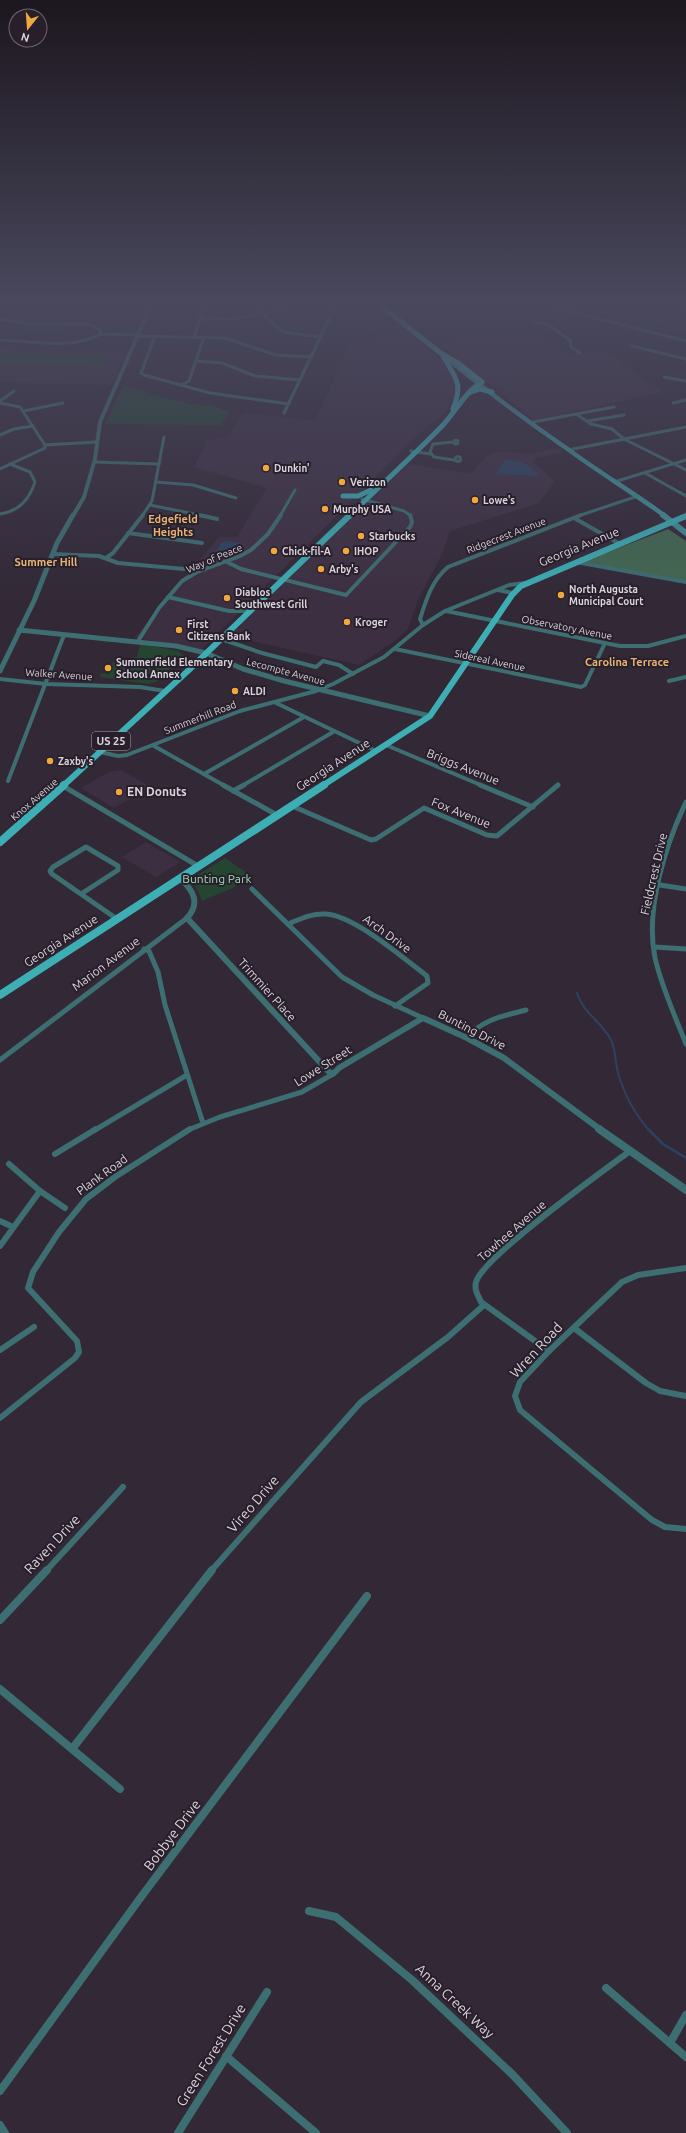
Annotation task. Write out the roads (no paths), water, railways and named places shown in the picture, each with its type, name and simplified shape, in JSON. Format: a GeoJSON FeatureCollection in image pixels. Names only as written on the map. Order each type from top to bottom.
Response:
{"type":"FeatureCollection","features":[{"type":"Feature","properties":{"kind":"main road","name":"US 25"},"geometry":{"type":"LineString","coordinates":[[452,409],[454,405]]}},
{"type":"Feature","properties":{"kind":"main road","name":"Knox Avenue"},"geometry":{"type":"LineString","coordinates":[[221,639],[225,631],[364,500],[414,451],[457,405]]}},
{"type":"Feature","properties":{"kind":"main road","name":"Knox Avenue"},"geometry":{"type":"LineString","coordinates":[[364,500],[371,490],[456,412],[462,405]]}},
{"type":"Feature","properties":{"kind":"main road"},"geometry":{"type":"LineString","coordinates":[[509,405],[568,450],[657,512],[658,516],[686,534]]}},
{"type":"Feature","properties":{"kind":"main road"},"geometry":{"type":"LineString","coordinates":[[343,496],[362,495],[371,490]]}},
{"type":"Feature","properties":{"kind":"main road","name":"Georgia Avenue"},"geometry":{"type":"LineString","coordinates":[[0,994],[430,716],[467,665],[513,593],[524,583],[686,516]]}},
{"type":"Feature","properties":{"kind":"main road","name":"Georgia Avenue"},"geometry":{"type":"LineString","coordinates":[[671,523],[686,519]]}},
{"type":"Feature","properties":{"kind":"main road","name":"Knox Avenue"},"geometry":{"type":"LineString","coordinates":[[0,842],[63,786],[236,626],[280,578]]}},
{"type":"Feature","properties":{"kind":"street"},"geometry":{"type":"LineString","coordinates":[[11,405],[17,406],[23,411],[45,446]]}},
{"type":"Feature","properties":{"kind":"street"},"geometry":{"type":"LineString","coordinates":[[23,411],[55,405]]}},
{"type":"Feature","properties":{"kind":"street"},"geometry":{"type":"LineString","coordinates":[[0,671],[1,665],[34,601],[53,554],[81,502],[94,462],[100,421],[107,405]]}},
{"type":"Feature","properties":{"kind":"street"},"geometry":{"type":"LineString","coordinates":[[284,413],[289,405]]}},
{"type":"Feature","properties":{"kind":"street"},"geometry":{"type":"LineString","coordinates":[[533,422],[614,407]]}},
{"type":"Feature","properties":{"kind":"street"},"geometry":{"type":"LineString","coordinates":[[576,414],[596,426],[612,429],[624,439],[686,470]]}},
{"type":"Feature","properties":{"kind":"street"},"geometry":{"type":"LineString","coordinates":[[588,421],[624,415]]}},
{"type":"Feature","properties":{"kind":"street"},"geometry":{"type":"LineString","coordinates":[[0,435],[14,429],[33,426]]}},
{"type":"Feature","properties":{"kind":"street"},"geometry":{"type":"LineString","coordinates":[[568,450],[686,427]]}},
{"type":"Feature","properties":{"kind":"street"},"geometry":{"type":"LineString","coordinates":[[106,558],[113,553],[150,505],[156,482],[164,437]]}},
{"type":"Feature","properties":{"kind":"street"},"geometry":{"type":"LineString","coordinates":[[430,453],[433,444],[452,442]]}},
{"type":"Feature","properties":{"kind":"street"},"geometry":{"type":"LineString","coordinates":[[0,469],[45,446],[97,444]]}},
{"type":"Feature","properties":{"kind":"street"},"geometry":{"type":"LineString","coordinates":[[414,451],[430,453],[434,457],[454,460]]}},
{"type":"Feature","properties":{"kind":"street"},"geometry":{"type":"LineString","coordinates":[[614,482],[645,474],[686,460]]}},
{"type":"Feature","properties":{"kind":"street"},"geometry":{"type":"LineString","coordinates":[[94,462],[159,464]]}},
{"type":"Feature","properties":{"kind":"street"},"geometry":{"type":"LineString","coordinates":[[0,514],[14,511],[24,505],[35,482],[30,472],[10,464]]}},
{"type":"Feature","properties":{"kind":"street"},"geometry":{"type":"LineString","coordinates":[[645,474],[686,496]]}},
{"type":"Feature","properties":{"kind":"street"},"geometry":{"type":"LineString","coordinates":[[156,482],[193,484],[236,498]]}},
{"type":"Feature","properties":{"kind":"street","name":"Way of Peace"},"geometry":{"type":"LineString","coordinates":[[138,641],[139,637],[168,597],[182,581],[206,569],[227,562],[251,551],[266,539],[295,490]]}},
{"type":"Feature","properties":{"kind":"street","name":"Ridgecrest Avenue"},"geometry":{"type":"LineString","coordinates":[[423,625],[420,619],[427,597],[445,569],[456,563],[574,518],[635,497]]}},
{"type":"Feature","properties":{"kind":"street"},"geometry":{"type":"LineString","coordinates":[[227,562],[241,569],[346,595],[412,522],[411,516],[404,511],[364,500]]}},
{"type":"Feature","properties":{"kind":"street"},"geometry":{"type":"LineString","coordinates":[[150,505],[217,519]]}},
{"type":"Feature","properties":{"kind":"street"},"geometry":{"type":"LineString","coordinates":[[574,518],[620,544]]}},
{"type":"Feature","properties":{"kind":"street"},"geometry":{"type":"LineString","coordinates":[[128,533],[202,543]]}},
{"type":"Feature","properties":{"kind":"street"},"geometry":{"type":"LineString","coordinates":[[53,554],[99,556],[118,563],[184,569]]}},
{"type":"Feature","properties":{"kind":"street"},"geometry":{"type":"LineString","coordinates":[[574,562],[686,582]]}},
{"type":"Feature","properties":{"kind":"street","name":"Summerhill Road"},"geometry":{"type":"LineString","coordinates":[[100,752],[123,756],[154,746],[235,713],[319,690],[353,674],[396,649],[423,625],[446,611],[496,590],[517,583],[524,583]]}},
{"type":"Feature","properties":{"kind":"street"},"geometry":{"type":"LineString","coordinates":[[496,590],[513,593]]}},
{"type":"Feature","properties":{"kind":"street"},"geometry":{"type":"LineString","coordinates":[[168,597],[229,611],[246,611]]}},
{"type":"Feature","properties":{"kind":"street"},"geometry":{"type":"LineString","coordinates":[[229,611],[239,618]]}},
{"type":"Feature","properties":{"kind":"street","name":"Observatory Avenue"},"geometry":{"type":"LineString","coordinates":[[446,611],[605,643],[628,646],[648,646],[686,636]]}},
{"type":"Feature","properties":{"kind":"street","name":"Lecompte Avenue"},"geometry":{"type":"LineString","coordinates":[[19,630],[138,641],[206,653],[243,669],[319,690],[430,716]]}},
{"type":"Feature","properties":{"kind":"street"},"geometry":{"type":"LineString","coordinates":[[8,781],[64,635]]}},
{"type":"Feature","properties":{"kind":"street"},"geometry":{"type":"LineString","coordinates":[[221,639],[262,653],[316,667],[323,661],[337,663],[346,667],[353,674]]}},
{"type":"Feature","properties":{"kind":"street","name":"Sidereal Avenue"},"geometry":{"type":"LineString","coordinates":[[396,649],[467,665],[581,687],[585,685],[605,643]]}},
{"type":"Feature","properties":{"kind":"street"},"geometry":{"type":"LineString","coordinates":[[669,681],[686,677]]}},
{"type":"Feature","properties":{"kind":"street","name":"Walker Avenue"},"geometry":{"type":"LineString","coordinates":[[0,679],[46,684],[140,687],[165,691]]}},
{"type":"Feature","properties":{"kind":"street"},"geometry":{"type":"LineString","coordinates":[[274,702],[376,752]]}},
{"type":"Feature","properties":{"kind":"street"},"geometry":{"type":"LineString","coordinates":[[204,774],[304,717]]}},
{"type":"Feature","properties":{"kind":"street"},"geometry":{"type":"LineString","coordinates":[[233,791],[333,732]]}},
{"type":"Feature","properties":{"kind":"street","name":"Briggs Avenue"},"geometry":{"type":"LineString","coordinates":[[386,745],[533,806]]}},
{"type":"Feature","properties":{"kind":"street"},"geometry":{"type":"LineString","coordinates":[[154,746],[277,815]]}},
{"type":"Feature","properties":{"kind":"street"},"geometry":{"type":"LineString","coordinates":[[63,786],[198,866]]}},
{"type":"Feature","properties":{"kind":"street","name":"Fox Avenue"},"geometry":{"type":"LineString","coordinates":[[292,806],[371,840],[376,839],[424,808],[487,835],[497,836],[519,820],[533,806],[558,786]]}},
{"type":"Feature","properties":{"kind":"street","name":"Fieldcrest Drive"},"geometry":{"type":"LineString","coordinates":[[686,802],[672,834],[653,920],[656,958],[686,1044]]}},
{"type":"Feature","properties":{"kind":"street"},"geometry":{"type":"LineString","coordinates":[[81,894],[118,870],[118,866],[86,847],[50,870],[52,874],[117,919]]}},
{"type":"Feature","properties":{"kind":"street","name":"Marion Avenue"},"geometry":{"type":"LineString","coordinates":[[0,1060],[144,949],[187,918],[195,910],[196,901],[194,894],[180,878]]}},
{"type":"Feature","properties":{"kind":"street"},"geometry":{"type":"LineString","coordinates":[[660,885],[686,889]]}},
{"type":"Feature","properties":{"kind":"street","name":"Bunting Drive"},"geometry":{"type":"LineString","coordinates":[[252,888],[342,977],[395,1006],[467,1038],[504,1058],[630,1151],[686,1190]]}},
{"type":"Feature","properties":{"kind":"street","name":"Arch Drive"},"geometry":{"type":"LineString","coordinates":[[288,924],[302,917],[316,914],[342,916],[362,928],[428,976],[428,983],[395,1006]]}},
{"type":"Feature","properties":{"kind":"street","name":"Trimmier Place"},"geometry":{"type":"LineString","coordinates":[[187,918],[323,1066],[333,1074]]}},
{"type":"Feature","properties":{"kind":"street"},"geometry":{"type":"LineString","coordinates":[[654,947],[686,949]]}},
{"type":"Feature","properties":{"kind":"street"},"geometry":{"type":"LineString","coordinates":[[144,949],[149,952],[158,972],[165,1005],[203,1123]]}},
{"type":"Feature","properties":{"kind":"street"},"geometry":{"type":"LineString","coordinates":[[467,1038],[473,1028],[482,1023],[526,1010]]}},
{"type":"Feature","properties":{"kind":"street","name":"Lowe Street"},"geometry":{"type":"LineString","coordinates":[[203,1123],[296,1096],[311,1089],[339,1068],[423,1018]]}},
{"type":"Feature","properties":{"kind":"street"},"geometry":{"type":"LineString","coordinates":[[55,1154],[187,1075]]}},
{"type":"Feature","properties":{"kind":"street","name":"Plank Road"},"geometry":{"type":"LineString","coordinates":[[0,1418],[75,1358],[79,1352],[77,1341],[29,1291],[28,1288],[30,1279],[62,1226],[78,1207],[108,1182],[203,1123]]}},
{"type":"Feature","properties":{"kind":"street","name":"Towhee Avenue"},"geometry":{"type":"LineString","coordinates":[[548,1351],[484,1305],[478,1298],[475,1285],[477,1278],[488,1265],[558,1205],[630,1151]]}},
{"type":"Feature","properties":{"kind":"street"},"geometry":{"type":"LineString","coordinates":[[9,1164],[40,1191],[65,1208]]}},
{"type":"Feature","properties":{"kind":"street"},"geometry":{"type":"LineString","coordinates":[[0,1246],[40,1191]]}},
{"type":"Feature","properties":{"kind":"street"},"geometry":{"type":"LineString","coordinates":[[0,1222],[13,1227]]}},
{"type":"Feature","properties":{"kind":"street","name":"Wren Road"},"geometry":{"type":"LineString","coordinates":[[686,1268],[638,1274],[627,1279],[548,1351],[517,1386],[515,1396],[520,1410],[652,1520],[666,1527],[686,1529]]}},
{"type":"Feature","properties":{"kind":"street","name":"Vireo Drive"},"geometry":{"type":"LineString","coordinates":[[72,1749],[205,1578],[344,1419],[361,1402],[448,1337],[484,1305]]}},
{"type":"Feature","properties":{"kind":"street"},"geometry":{"type":"LineString","coordinates":[[0,1350],[34,1327]]}},
{"type":"Feature","properties":{"kind":"street"},"geometry":{"type":"LineString","coordinates":[[574,1328],[660,1392],[686,1396]]}},
{"type":"Feature","properties":{"kind":"street","name":"Raven Drive"},"geometry":{"type":"LineString","coordinates":[[0,1620],[123,1487]]}},
{"type":"Feature","properties":{"kind":"street","name":"Bobbye Drive"},"geometry":{"type":"LineString","coordinates":[[0,2091],[141,1897],[367,1596]]}},
{"type":"Feature","properties":{"kind":"street"},"geometry":{"type":"LineString","coordinates":[[0,1689],[120,1789]]}},
{"type":"Feature","properties":{"kind":"street","name":"Anna Creek Way"},"geometry":{"type":"LineString","coordinates":[[309,1911],[336,1917],[412,1980],[512,2074],[567,2133]]}},
{"type":"Feature","properties":{"kind":"street"},"geometry":{"type":"LineString","coordinates":[[606,1988],[686,2057]]}},
{"type":"Feature","properties":{"kind":"street","name":"Green Forest Drive"},"geometry":{"type":"LineString","coordinates":[[178,2133],[267,1992]]}},
{"type":"Feature","properties":{"kind":"street"},"geometry":{"type":"LineString","coordinates":[[670,2042],[686,2014]]}},
{"type":"Feature","properties":{"kind":"street"},"geometry":{"type":"LineString","coordinates":[[226,2056],[316,2133]]}},
{"type":"Feature","properties":{"kind":"street"},"geometry":{"type":"LineString","coordinates":[[0,2125],[6,2133]]}},
{"type":"Feature","properties":{"kind":"water"},"geometry":{"type":"Polygon","coordinates":[[[505,460],[516,461],[524,464],[540,476],[496,474],[505,460]]]}},
{"type":"Feature","properties":{"kind":"water"},"geometry":{"type":"Polygon","coordinates":[[[225,541],[245,544],[226,555],[212,558],[221,543],[225,541]]]}},
{"type":"Feature","properties":{"kind":"waterway"},"geometry":{"type":"LineString","coordinates":[[577,993],[588,1012],[603,1028],[611,1040],[623,1089],[649,1130]]}},
{"type":"Feature","properties":{"kind":"waterway"},"geometry":{"type":"LineString","coordinates":[[649,1130],[663,1144],[686,1158]]}},
{"type":"Feature","properties":{"kind":"place","name":"Dunkin'"},"geometry":{"type":"Point","coordinates":[266,468]}},
{"type":"Feature","properties":{"kind":"place","name":"Verizon"},"geometry":{"type":"Point","coordinates":[342,482]}},
{"type":"Feature","properties":{"kind":"place","name":"Lowe's"},"geometry":{"type":"Point","coordinates":[475,500]}},
{"type":"Feature","properties":{"kind":"place","name":"Murphy USA"},"geometry":{"type":"Point","coordinates":[325,509]}},
{"type":"Feature","properties":{"kind":"place","name":"Starbucks"},"geometry":{"type":"Point","coordinates":[361,536]}},
{"type":"Feature","properties":{"kind":"place","name":"Chick-fil-A"},"geometry":{"type":"Point","coordinates":[274,551]}},
{"type":"Feature","properties":{"kind":"place","name":"IHOP"},"geometry":{"type":"Point","coordinates":[346,551]}},
{"type":"Feature","properties":{"kind":"place","name":"Arby's"},"geometry":{"type":"Point","coordinates":[321,569]}},
{"type":"Feature","properties":{"kind":"place","name":"North Augusta Municipal Court"},"geometry":{"type":"Point","coordinates":[561,595]}},
{"type":"Feature","properties":{"kind":"place","name":"Diablos Southwest Grill"},"geometry":{"type":"Point","coordinates":[227,598]}},
{"type":"Feature","properties":{"kind":"place","name":"Kroger"},"geometry":{"type":"Point","coordinates":[347,622]}},
{"type":"Feature","properties":{"kind":"place","name":"First Citizens Bank"},"geometry":{"type":"Point","coordinates":[179,630]}},
{"type":"Feature","properties":{"kind":"place","name":"Summerfield Elementary School Annex"},"geometry":{"type":"Point","coordinates":[108,668]}},
{"type":"Feature","properties":{"kind":"place","name":"ALDI"},"geometry":{"type":"Point","coordinates":[235,691]}},
{"type":"Feature","properties":{"kind":"place","name":"Zaxby's"},"geometry":{"type":"Point","coordinates":[50,761]}},
{"type":"Feature","properties":{"kind":"place","name":"EN Donuts"},"geometry":{"type":"Point","coordinates":[119,792]}},
{"type":"Feature","properties":{"kind":"district","name":"Edgefield Heights"},"geometry":{"type":"Point","coordinates":[173,525]}},
{"type":"Feature","properties":{"kind":"district","name":"Summer Hill"},"geometry":{"type":"Point","coordinates":[46,562]}},
{"type":"Feature","properties":{"kind":"district","name":"Carolina Terrace"},"geometry":{"type":"Point","coordinates":[627,662]}},
{"type":"Feature","properties":{"kind":"park label","name":"Bunting Park"},"geometry":{"type":"Point","coordinates":[217,879]}}]}
